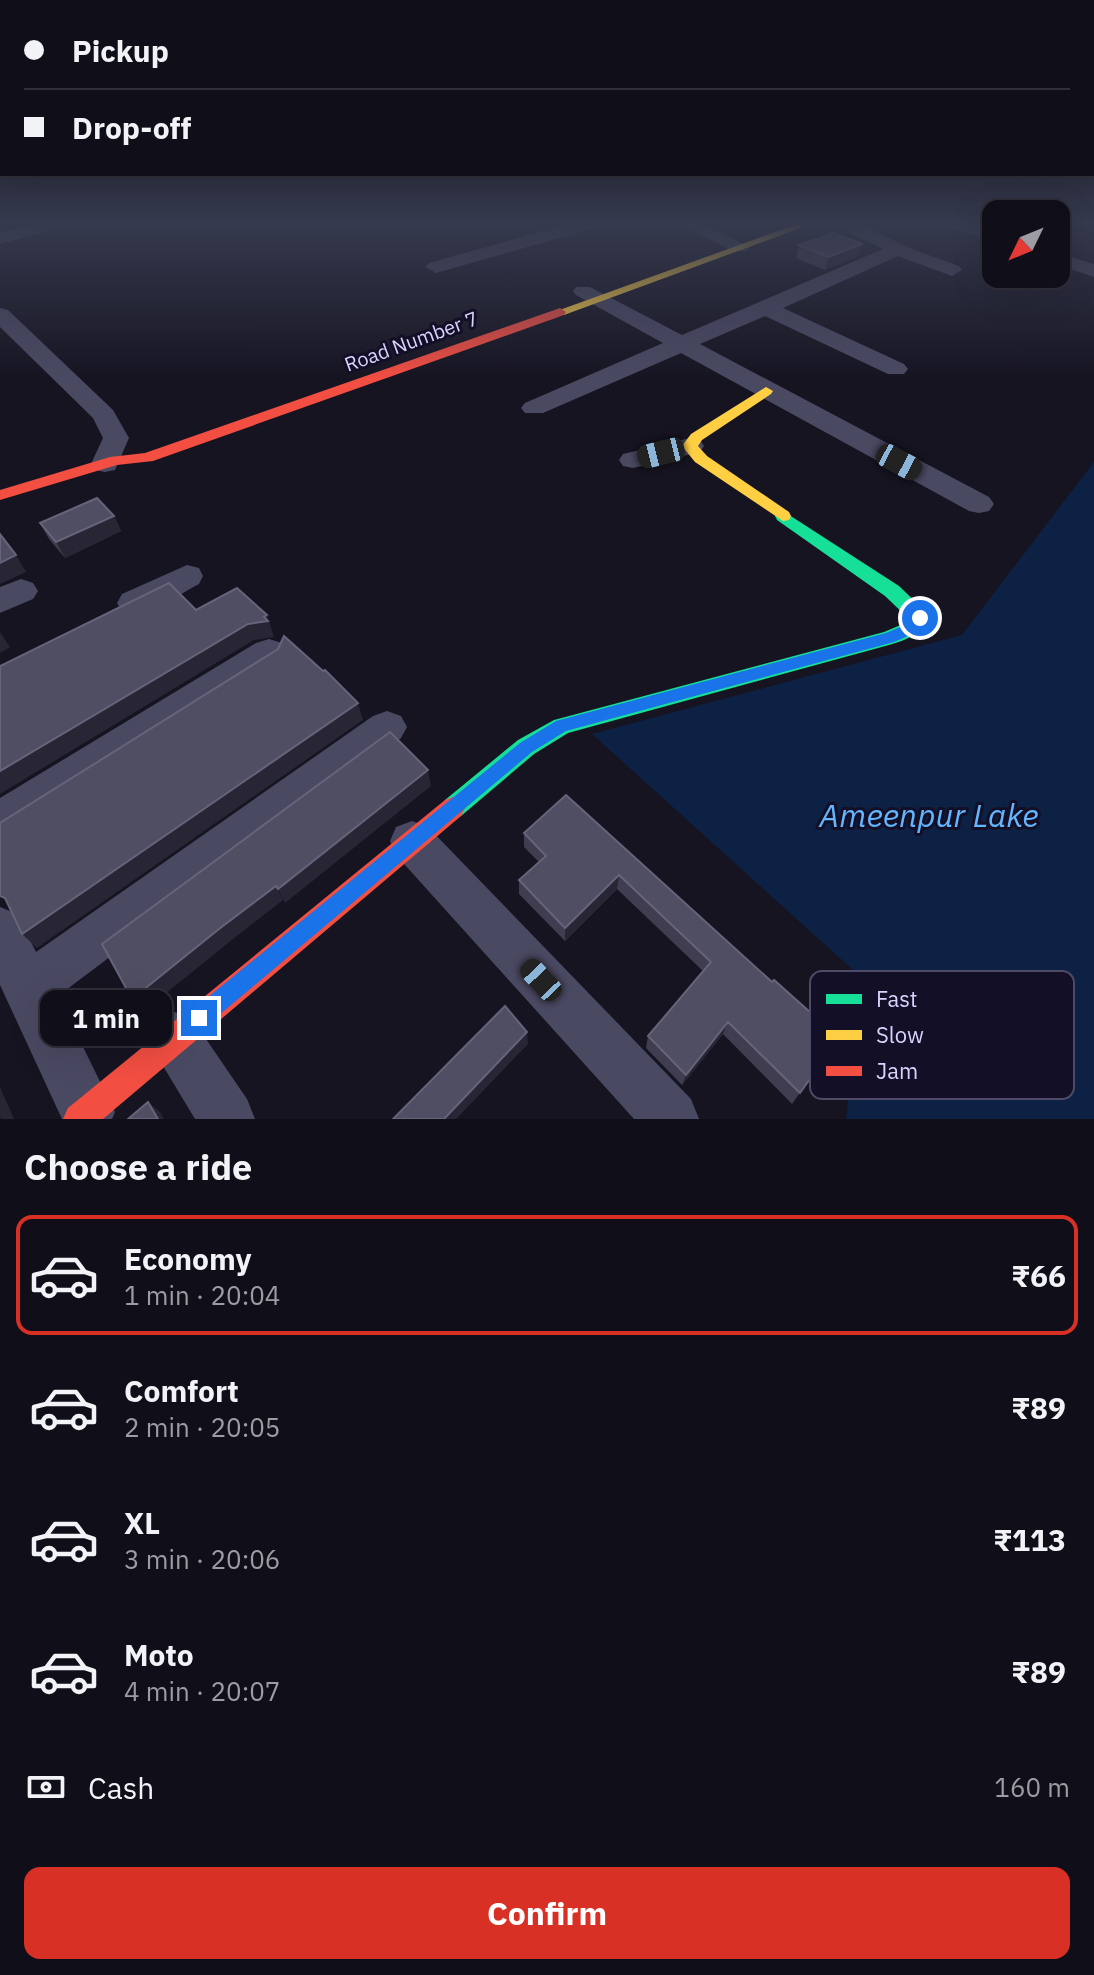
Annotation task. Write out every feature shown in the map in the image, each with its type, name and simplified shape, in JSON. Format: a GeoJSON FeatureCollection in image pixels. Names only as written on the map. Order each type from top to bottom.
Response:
{"type":"FeatureCollection","features":[{"type":"Feature","properties":{"kind":"street","name":"Road Number 7"},"geometry":{"type":"LineString","coordinates":[[0,495],[110,462],[147,458],[479,333],[644,275]]}},
{"type":"Feature","properties":{"kind":"street"},"geometry":{"type":"LineString","coordinates":[[534,408],[842,275]]}},
{"type":"Feature","properties":{"kind":"street"},"geometry":{"type":"LineString","coordinates":[[590,294],[979,504]]}},
{"type":"Feature","properties":{"kind":"street"},"geometry":{"type":"LineString","coordinates":[[768,309],[896,369]]}},
{"type":"Feature","properties":{"kind":"street"},"geometry":{"type":"LineString","coordinates":[[0,315],[104,415],[116,438],[110,462]]}},
{"type":"Feature","properties":{"kind":"street"},"geometry":{"type":"LineString","coordinates":[[633,460],[690,446],[696,437],[766,391]]}},
{"type":"Feature","properties":{"kind":"street"},"geometry":{"type":"LineString","coordinates":[[0,931],[83,1116],[526,747],[562,726],[889,638],[910,629],[920,618],[892,591],[701,459],[690,446]]}},
{"type":"Feature","properties":{"kind":"street"},"geometry":{"type":"LineString","coordinates":[[107,617],[187,576]]}},
{"type":"Feature","properties":{"kind":"street"},"geometry":{"type":"LineString","coordinates":[[0,821],[269,653]]}},
{"type":"Feature","properties":{"kind":"street"},"geometry":{"type":"LineString","coordinates":[[27,989],[387,727]]}},
{"type":"Feature","properties":{"kind":"street"},"geometry":{"type":"LineString","coordinates":[[412,841],[671,1119]]}},
{"type":"Feature","properties":{"kind":"street"},"geometry":{"type":"LineString","coordinates":[[175,1038],[227,1119]]}},
{"type":"Feature","properties":{"kind":"water","name":"Ameenpur Lake"},"geometry":{"type":"Polygon","coordinates":[[[1094,462],[1094,1119],[846,1119],[848,1099],[1074,1099],[1074,971],[854,971],[592,734],[962,635],[1094,462]]]}},
{"type":"Feature","properties":{"kind":"building"},"geometry":{"type":"Polygon","coordinates":[[[97,498],[114,516],[56,542],[40,523],[97,498]]]}},
{"type":"Feature","properties":{"kind":"building"},"geometry":{"type":"Polygon","coordinates":[[[0,534],[16,555],[0,563],[0,534]]]}},
{"type":"Feature","properties":{"kind":"building"},"geometry":{"type":"Polygon","coordinates":[[[169,583],[196,610],[237,588],[267,615],[264,617],[268,621],[248,624],[0,771],[0,666],[169,583]]]}},
{"type":"Feature","properties":{"kind":"building"},"geometry":{"type":"Polygon","coordinates":[[[284,636],[358,703],[22,934],[5,898],[0,896],[0,823],[278,649],[284,636]]]}},
{"type":"Feature","properties":{"kind":"building"},"geometry":{"type":"Polygon","coordinates":[[[390,732],[428,770],[132,999],[102,944],[390,732]]]}},
{"type":"Feature","properties":{"kind":"building"},"geometry":{"type":"Polygon","coordinates":[[[566,795],[772,982],[774,980],[810,1012],[810,1079],[800,1093],[728,1022],[686,1075],[648,1036],[711,962],[619,875],[565,928],[519,880],[546,856],[524,833],[566,795]]]}},
{"type":"Feature","properties":{"kind":"building"},"geometry":{"type":"Polygon","coordinates":[[[505,1006],[527,1032],[444,1119],[393,1119],[505,1006]]]}},
{"type":"Feature","properties":{"kind":"building"},"geometry":{"type":"Polygon","coordinates":[[[148,1102],[158,1119],[128,1119],[148,1102]]]}},
{"type":"Feature","properties":{"kind":"traffic: fast"},"geometry":{"type":"LineString","coordinates":[[453,808],[526,747],[562,726],[889,638],[910,629],[920,618],[892,591],[783,516]]}},
{"type":"Feature","properties":{"kind":"traffic: slow"},"geometry":{"type":"LineString","coordinates":[[560,312],[663,275]]}},
{"type":"Feature","properties":{"kind":"traffic: slow"},"geometry":{"type":"LineString","coordinates":[[766,391],[696,437],[690,446],[701,459],[783,516]]}},
{"type":"Feature","properties":{"kind":"traffic: jam"},"geometry":{"type":"LineString","coordinates":[[0,495],[116,460],[147,458],[560,312]]}},
{"type":"Feature","properties":{"kind":"traffic: jam"},"geometry":{"type":"LineString","coordinates":[[79,1119],[453,808]]}},
{"type":"Feature","properties":{"kind":"route"},"geometry":{"type":"LineString","coordinates":[[199,1018],[526,747],[562,726],[889,638],[910,629],[920,618]]}}]}
